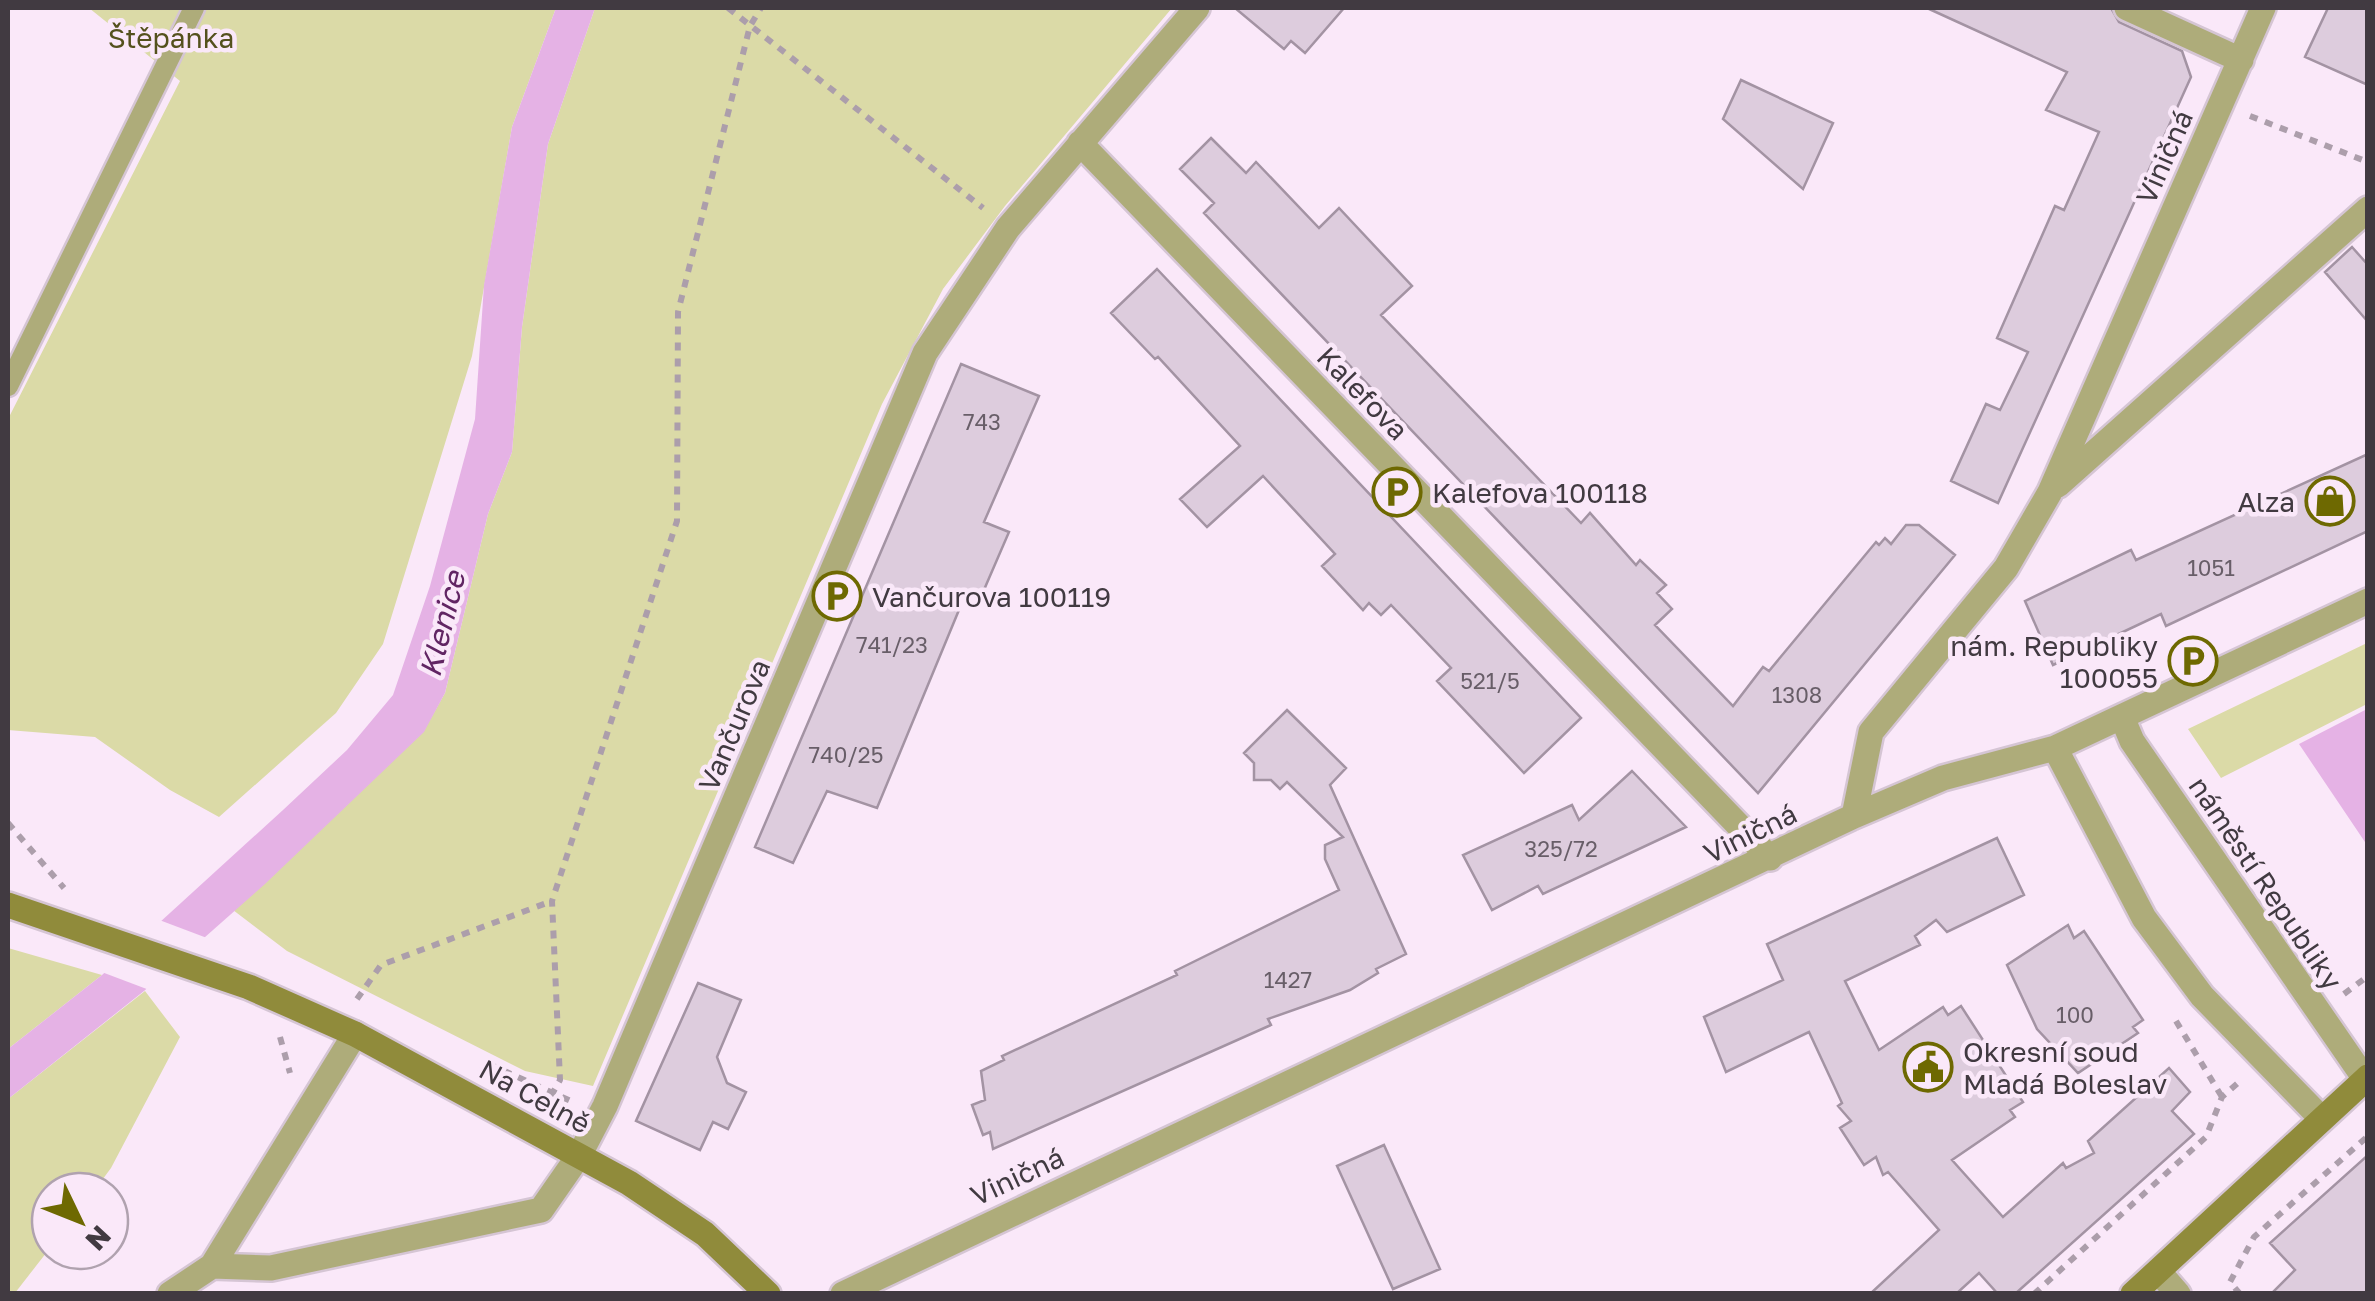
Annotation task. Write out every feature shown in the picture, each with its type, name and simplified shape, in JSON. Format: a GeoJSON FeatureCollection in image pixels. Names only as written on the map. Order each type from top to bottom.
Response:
{"type":"FeatureCollection","features":[{"type":"Feature","properties":{"kind":"street","name":"Vančurova"},"geometry":{"type":"LineString","coordinates":[[212,1266],[271,1268],[540,1210],[580,1154],[605,1106],[924,353],[1008,228],[1197,8]]}},
{"type":"Feature","properties":{"kind":"street"},"geometry":{"type":"LineString","coordinates":[[2127,8],[2240,60]]}},
{"type":"Feature","properties":{"kind":"street","name":"Viničná"},"geometry":{"type":"LineString","coordinates":[[843,1294],[1854,816],[1871,732],[2006,568],[2050,492],[2264,8]]}},
{"type":"Feature","properties":{"kind":"street","name":"Kalefova"},"geometry":{"type":"LineString","coordinates":[[1080,142],[1770,858]]}},
{"type":"Feature","properties":{"kind":"street"},"geometry":{"type":"LineString","coordinates":[[2050,492],[2368,210]]}},
{"type":"Feature","properties":{"kind":"street"},"geometry":{"type":"LineString","coordinates":[[1854,816],[1942,778],[2055,748],[2368,601]]}},
{"type":"Feature","properties":{"kind":"street","name":"náměstí Republiky"},"geometry":{"type":"LineString","coordinates":[[2122,718],[2132,741],[2366,1078],[2133,1294]]}},
{"type":"Feature","properties":{"kind":"street"},"geometry":{"type":"LineString","coordinates":[[2055,748],[2144,918],[2202,996],[2321,1118]]}},
{"type":"Feature","properties":{"kind":"street","name":"Na Celně"},"geometry":{"type":"LineString","coordinates":[[8,905],[249,987],[355,1034],[580,1154],[705,1234],[768,1294]]}},
{"type":"Feature","properties":{"kind":"street"},"geometry":{"type":"LineString","coordinates":[[170,1294],[212,1266],[355,1034]]}},
{"type":"Feature","properties":{"kind":"street"},"geometry":{"type":"LineString","coordinates":[[2159,1272],[2178,1294]]}},
{"type":"Feature","properties":{"kind":"lane"},"geometry":{"type":"LineString","coordinates":[[8,386],[194,8]]}},
{"type":"Feature","properties":{"kind":"path"},"geometry":{"type":"LineString","coordinates":[[728,8],[1008,228]]}},
{"type":"Feature","properties":{"kind":"path"},"geometry":{"type":"LineString","coordinates":[[534,1128],[560,1080],[552,901],[677,521],[678,312],[750,26],[761,8]]}},
{"type":"Feature","properties":{"kind":"path"},"geometry":{"type":"LineString","coordinates":[[2220,104],[2368,162]]}},
{"type":"Feature","properties":{"kind":"path"},"geometry":{"type":"LineString","coordinates":[[8,823],[66,890]]}},
{"type":"Feature","properties":{"kind":"path"},"geometry":{"type":"LineString","coordinates":[[357,999],[381,965],[552,901]]}},
{"type":"Feature","properties":{"kind":"path"},"geometry":{"type":"LineString","coordinates":[[2348,991],[2368,976]]}},
{"type":"Feature","properties":{"kind":"path"},"geometry":{"type":"LineString","coordinates":[[265,1028],[280,1036],[288,1059],[290,1076],[283,1089]]}},
{"type":"Feature","properties":{"kind":"path"},"geometry":{"type":"LineString","coordinates":[[2034,1294],[2206,1137],[2222,1097]]}},
{"type":"Feature","properties":{"kind":"path"},"geometry":{"type":"LineString","coordinates":[[2240,1294],[2230,1282],[2254,1237],[2368,1136]]}},
{"type":"Feature","properties":{"kind":"green space","name":"Štěpánka"},"geometry":{"type":"Polygon","coordinates":[[[89,8],[556,8],[512,127],[472,356],[383,644],[336,713],[219,817],[170,790],[95,737],[8,730],[8,419],[180,81],[89,8]]]}},
{"type":"Feature","properties":{"kind":"green space"},"geometry":{"type":"Polygon","coordinates":[[[595,8],[1172,8],[1005,206],[943,289],[882,404],[593,1086],[525,1071],[287,951],[233,910],[423,732],[445,693],[488,514],[512,452],[522,327],[548,144],[595,8]]]}},
{"type":"Feature","properties":{"kind":"green space"},"geometry":{"type":"Polygon","coordinates":[[[2367,643],[2367,704],[2221,778],[2188,729],[2367,643]]]}},
{"type":"Feature","properties":{"kind":"green space"},"geometry":{"type":"Polygon","coordinates":[[[8,948],[102,975],[8,1049],[8,948]]]}},
{"type":"Feature","properties":{"kind":"green space"},"geometry":{"type":"Polygon","coordinates":[[[145,991],[180,1037],[109,1171],[30,1171],[32,1271],[15,1293],[8,1294],[8,1099],[145,991]]]}},
{"type":"Feature","properties":{"kind":"water","name":"Klenice"},"geometry":{"type":"Polygon","coordinates":[[[556,8],[595,8],[548,144],[522,327],[512,452],[488,514],[445,693],[424,732],[265,884],[144,991],[8,1099],[8,1049],[102,975],[283,810],[347,750],[393,695],[430,586],[475,419],[484,285],[512,127],[556,8]]]}},
{"type":"Feature","properties":{"kind":"water"},"geometry":{"type":"Polygon","coordinates":[[[2367,709],[2367,845],[2299,744],[2367,709]]]}},
{"type":"Feature","properties":{"kind":"pier"},"geometry":{"type":"Polygon","coordinates":[[[154,918],[207,938],[152,991],[99,971],[154,918]]]}},
{"type":"Feature","properties":{"kind":"building"},"geometry":{"type":"Polygon","coordinates":[[[1235,8],[1344,8],[1305,53],[1291,41],[1284,49],[1235,8]]]}},
{"type":"Feature","properties":{"kind":"building"},"geometry":{"type":"Polygon","coordinates":[[[1927,8],[2111,8],[2119,22],[2182,51],[2191,77],[1998,503],[1951,481],[1986,404],[2000,410],[2028,352],[1997,338],[2055,206],[2064,210],[2099,132],[2046,110],[2067,72],[1927,8]]]}},
{"type":"Feature","properties":{"kind":"building"},"geometry":{"type":"Polygon","coordinates":[[[2328,8],[2368,8],[2368,85],[2305,57],[2328,8]]]}},
{"type":"Feature","properties":{"kind":"building"},"geometry":{"type":"Polygon","coordinates":[[[1741,80],[1833,123],[1803,189],[1723,119],[1741,80]]]}},
{"type":"Feature","properties":{"kind":"building"},"geometry":{"type":"Polygon","coordinates":[[[1211,138],[1246,173],[1256,162],[1319,228],[1339,208],[1412,286],[1381,315],[1581,523],[1590,513],[1636,565],[1640,560],[1666,585],[1657,593],[1672,609],[1655,625],[1733,706],[1763,667],[1769,671],[1876,542],[1879,545],[1885,538],[1891,544],[1906,525],[1919,525],[1955,555],[1758,793],[1204,213],[1214,203],[1180,169],[1211,138]]]}},
{"type":"Feature","properties":{"kind":"building"},"geometry":{"type":"Polygon","coordinates":[[[2352,247],[2368,265],[2368,322],[2325,272],[2352,247]]]}},
{"type":"Feature","properties":{"kind":"building"},"geometry":{"type":"Polygon","coordinates":[[[1157,269],[1581,718],[1524,773],[1437,681],[1451,668],[1391,605],[1381,615],[1369,603],[1363,610],[1322,566],[1335,554],[1263,476],[1207,527],[1180,499],[1240,446],[1158,357],[1155,359],[1111,313],[1157,269]]]}},
{"type":"Feature","properties":{"kind":"building"},"geometry":{"type":"Polygon","coordinates":[[[961,364],[1039,396],[984,522],[1009,532],[980,599],[966,593],[877,808],[827,791],[793,863],[755,847],[961,364]]]}},
{"type":"Feature","properties":{"kind":"building"},"geometry":{"type":"Polygon","coordinates":[[[2368,454],[2368,531],[2166,626],[2161,614],[2053,665],[2025,601],[2131,550],[2136,560],[2368,454]]]}},
{"type":"Feature","properties":{"kind":"building"},"geometry":{"type":"Polygon","coordinates":[[[1287,710],[1346,768],[1330,785],[1406,954],[1376,969],[1378,973],[1350,990],[1268,1019],[1271,1025],[993,1149],[990,1132],[983,1135],[972,1105],[985,1100],[981,1071],[1004,1060],[1002,1056],[1177,975],[1175,971],[1339,890],[1325,859],[1325,845],[1343,837],[1287,782],[1280,789],[1271,780],[1254,780],[1254,763],[1244,753],[1287,710]]]}},
{"type":"Feature","properties":{"kind":"building"},"geometry":{"type":"Polygon","coordinates":[[[1632,771],[1686,827],[1543,894],[1538,886],[1492,910],[1463,855],[1572,805],[1579,820],[1632,771]]]}},
{"type":"Feature","properties":{"kind":"building","name":"Okresní soud Mladá Boleslav"},"geometry":{"type":"Polygon","coordinates":[[[1997,838],[2024,895],[1947,932],[1936,920],[1915,936],[1920,945],[1845,981],[1879,1050],[1943,1007],[1948,1015],[1961,1006],[2023,1102],[2010,1110],[2015,1117],[1952,1160],[2003,1217],[2063,1163],[2066,1168],[2094,1153],[2088,1141],[2169,1068],[2190,1092],[2172,1111],[2194,1134],[2015,1294],[1998,1294],[1979,1273],[1956,1294],[1870,1294],[1939,1230],[1888,1172],[1883,1175],[1876,1157],[1864,1165],[1840,1128],[1851,1121],[1838,1106],[1842,1103],[1809,1032],[1726,1072],[1704,1017],[1783,980],[1767,944],[1997,838]]]}},
{"type":"Feature","properties":{"kind":"building"},"geometry":{"type":"Polygon","coordinates":[[[2068,925],[2074,938],[2084,931],[2143,1020],[2133,1027],[2138,1033],[2078,1073],[2037,1029],[2007,965],[2068,925]]]}},
{"type":"Feature","properties":{"kind":"building"},"geometry":{"type":"Polygon","coordinates":[[[698,983],[741,1000],[717,1057],[727,1083],[746,1092],[728,1129],[713,1122],[700,1150],[636,1121],[698,983]]]}},
{"type":"Feature","properties":{"kind":"building"},"geometry":{"type":"Polygon","coordinates":[[[1384,1145],[1440,1269],[1393,1289],[1337,1166],[1384,1145]]]}},
{"type":"Feature","properties":{"kind":"building"},"geometry":{"type":"Polygon","coordinates":[[[2368,1155],[2368,1294],[2271,1294],[2295,1270],[2270,1243],[2368,1155]]]}},
{"type":"Feature","properties":{"kind":"place","name":"Kalefova 100118"},"geometry":{"type":"Point","coordinates":[1397,492]}},
{"type":"Feature","properties":{"kind":"place","name":"Alza"},"geometry":{"type":"Point","coordinates":[2330,501]}},
{"type":"Feature","properties":{"kind":"place","name":"Vančurova 100119"},"geometry":{"type":"Point","coordinates":[837,596]}},
{"type":"Feature","properties":{"kind":"place","name":"nám. Republiky 100055"},"geometry":{"type":"Point","coordinates":[2193,661]}},
{"type":"Feature","properties":{"kind":"place","name":"Okresní soud Mladá Boleslav"},"geometry":{"type":"Point","coordinates":[1928,1067]}}]}
